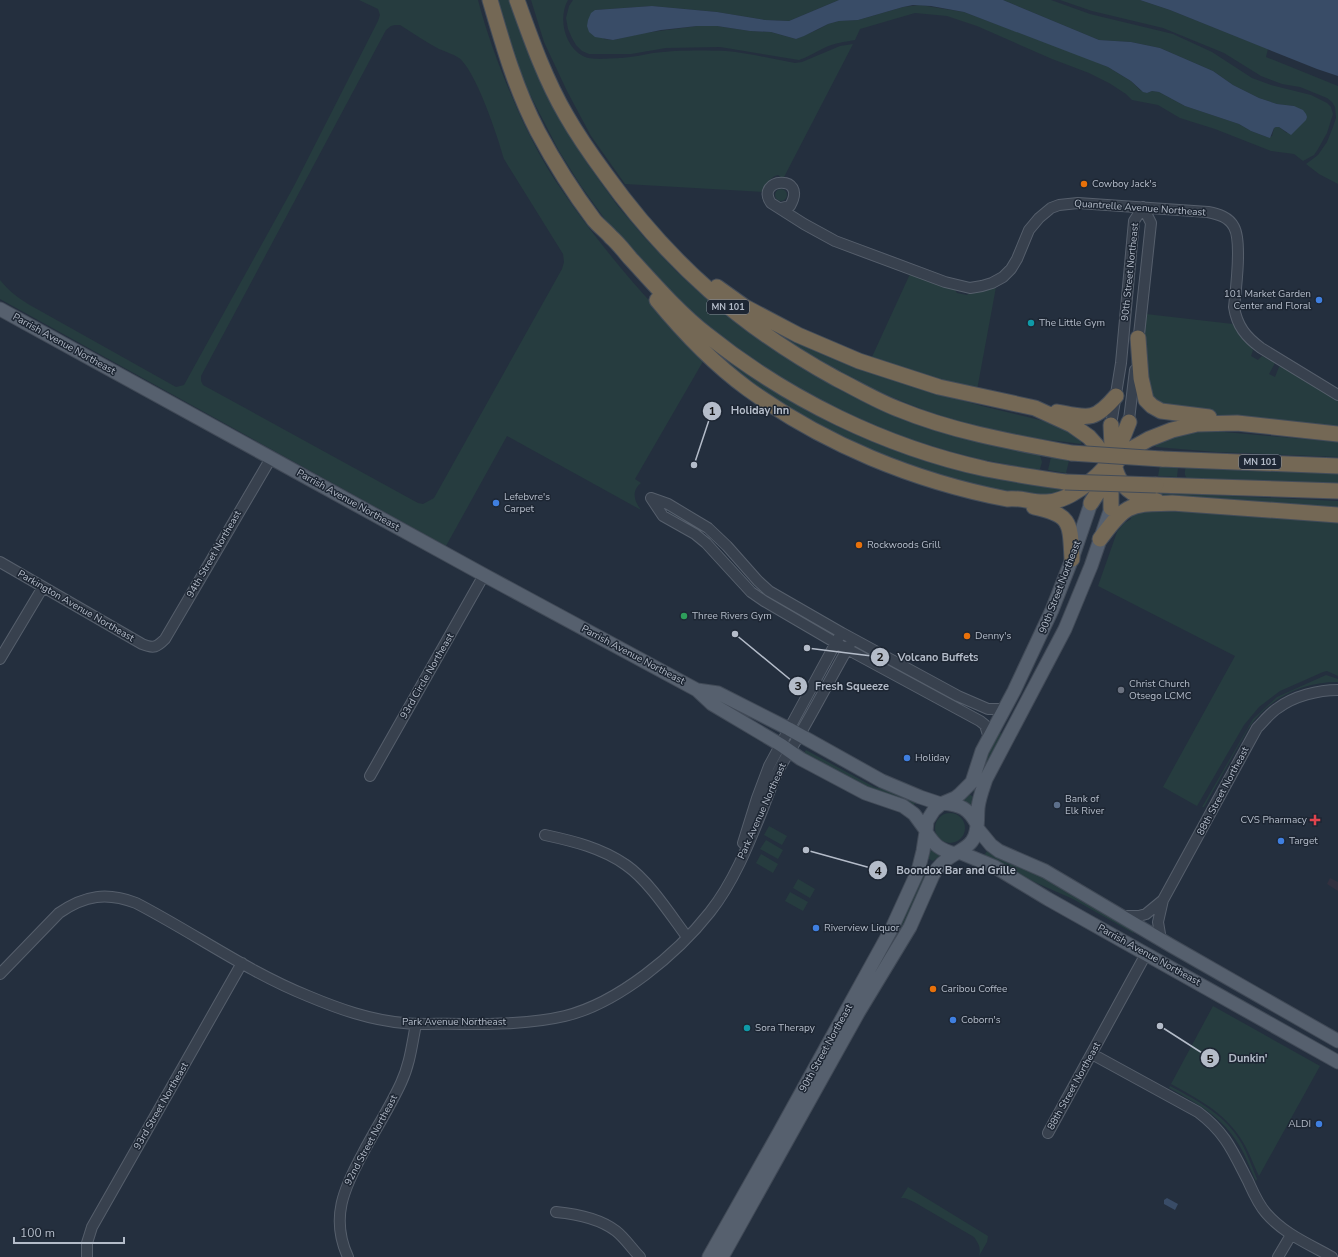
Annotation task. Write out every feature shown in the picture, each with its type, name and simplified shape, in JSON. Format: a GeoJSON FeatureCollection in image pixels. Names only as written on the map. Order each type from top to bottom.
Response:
{"type":"FeatureCollection","features":[{"type":"Feature","properties":{"kind":"highway"},"geometry":{"type":"LineString","coordinates":[[490,0],[504,49],[518,86],[538,130],[566,180],[595,221],[611,236],[673,305],[706,334],[752,369],[794,396],[840,419],[887,438],[933,454],[984,468],[1026,476],[1065,482],[1338,491]]}},
{"type":"Feature","properties":{"kind":"highway","name":"MN 101"},"geometry":{"type":"LineString","coordinates":[[517,0],[546,74],[566,115],[590,154],[622,198],[661,244],[692,275],[728,307],[773,341],[812,365],[855,389],[898,409],[994,439],[1071,453],[1162,459],[1338,466]]}},
{"type":"Feature","properties":{"kind":"highway"},"geometry":{"type":"LineString","coordinates":[[622,198],[669,246],[710,282],[745,307],[798,335],[859,361],[939,387],[1035,408],[1080,416],[1092,416],[1105,409],[1116,396]]}},
{"type":"Feature","properties":{"kind":"highway"},"geometry":{"type":"LineString","coordinates":[[611,236],[623,260],[681,328],[701,349],[725,370],[770,404],[833,441],[889,464],[935,481],[1007,499],[1012,502],[1048,510],[1063,517],[1069,525],[1072,559]]}},
{"type":"Feature","properties":{"kind":"highway"},"geometry":{"type":"LineString","coordinates":[[1138,338],[1143,390],[1146,400],[1152,406],[1161,411],[1218,418],[1237,423]]}},
{"type":"Feature","properties":{"kind":"highway"},"geometry":{"type":"LineString","coordinates":[[1035,408],[1072,425],[1089,436],[1122,484],[1130,491],[1142,497],[1172,503],[1338,515]]}},
{"type":"Feature","properties":{"kind":"highway"},"geometry":{"type":"LineString","coordinates":[[1090,503],[1111,466],[1129,422]]}},
{"type":"Feature","properties":{"kind":"highway"},"geometry":{"type":"LineString","coordinates":[[1007,499],[1013,498],[1046,502],[1057,501],[1069,496],[1149,439],[1179,428],[1197,424],[1237,423],[1338,434]]}},
{"type":"Feature","properties":{"kind":"highway"},"geometry":{"type":"LineString","coordinates":[[1111,424],[1111,508]]}},
{"type":"Feature","properties":{"kind":"highway"},"geometry":{"type":"LineString","coordinates":[[1100,539],[1128,509],[1135,506],[1172,503]]}},
{"type":"Feature","properties":{"kind":"main road","name":"Parrish Avenue Northeast"},"geometry":{"type":"LineString","coordinates":[[0,309],[484,575],[698,690],[712,704],[801,759],[865,793],[903,806],[914,814],[926,831]]}},
{"type":"Feature","properties":{"kind":"main road","name":"90th Street Northeast"},"geometry":{"type":"LineString","coordinates":[[942,803],[955,798],[972,782],[982,751],[1014,691],[1046,625],[1072,559],[1090,503]]}},
{"type":"Feature","properties":{"kind":"main road","name":"90th Street Northeast"},"geometry":{"type":"LineString","coordinates":[[977,826],[980,797],[986,779],[1048,664],[1065,629],[1091,566],[1111,508]]}},
{"type":"Feature","properties":{"kind":"main road","name":"Parrish Avenue Northeast"},"geometry":{"type":"LineString","coordinates":[[698,690],[718,693],[794,732],[882,781],[920,797],[942,803]]}},
{"type":"Feature","properties":{"kind":"main road"},"geometry":{"type":"LineString","coordinates":[[942,803],[960,806],[967,810],[972,815],[977,826],[972,841],[966,848],[957,853],[940,849],[934,844],[926,831],[927,821],[930,815],[942,803]]}},
{"type":"Feature","properties":{"kind":"main road","name":"Parrish Avenue Northeast"},"geometry":{"type":"LineString","coordinates":[[977,826],[991,845],[999,851],[1044,871],[1165,943],[1338,1041]]}},
{"type":"Feature","properties":{"kind":"main road","name":"90th Street Northeast"},"geometry":{"type":"LineString","coordinates":[[709,1257],[892,928],[918,871],[924,851],[926,831]]}},
{"type":"Feature","properties":{"kind":"main road","name":"Parrish Avenue Northeast"},"geometry":{"type":"LineString","coordinates":[[957,853],[1001,870],[1048,899],[1338,1062]]}},
{"type":"Feature","properties":{"kind":"main road","name":"90th Street Northeast"},"geometry":{"type":"LineString","coordinates":[[722,1257],[858,1013],[910,927],[932,874],[945,861],[957,853]]}},
{"type":"Feature","properties":{"kind":"main road"},"geometry":{"type":"LineString","coordinates":[[1146,954],[1151,948],[1165,943]]}},
{"type":"Feature","properties":{"kind":"street","name":"Quantrelle Avenue Northeast"},"geometry":{"type":"LineString","coordinates":[[781,208],[808,226],[835,241],[946,282],[970,288],[992,283],[1003,277],[1011,269],[1017,259],[1034,223],[1051,208],[1059,205],[1078,203],[1143,207],[1208,212],[1219,215],[1234,226],[1238,238],[1234,307],[1242,330],[1256,345],[1338,395]]}},
{"type":"Feature","properties":{"kind":"street","name":"90th Street Northeast"},"geometry":{"type":"LineString","coordinates":[[1111,424],[1121,363],[1134,221],[1143,207],[1151,222],[1138,338],[1134,390],[1129,422]]}},
{"type":"Feature","properties":{"kind":"street","name":"94th Street Northeast"},"geometry":{"type":"LineString","coordinates":[[154,647],[165,639],[270,458]]}},
{"type":"Feature","properties":{"kind":"street"},"geometry":{"type":"LineString","coordinates":[[989,738],[985,725],[980,721],[836,643],[751,592],[706,543],[695,534],[663,516],[651,498],[668,504],[708,528],[769,591],[842,633],[972,703],[988,709],[1004,709]]}},
{"type":"Feature","properties":{"kind":"street","name":"Parkington Avenue Northeast"},"geometry":{"type":"LineString","coordinates":[[0,562],[142,644],[149,647],[154,647]]}},
{"type":"Feature","properties":{"kind":"street","name":"93rd Circle Northeast"},"geometry":{"type":"LineString","coordinates":[[370,776],[484,575]]}},
{"type":"Feature","properties":{"kind":"street"},"geometry":{"type":"LineString","coordinates":[[0,659],[43,587]]}},
{"type":"Feature","properties":{"kind":"street"},"geometry":{"type":"LineString","coordinates":[[794,732],[842,633]]}},
{"type":"Feature","properties":{"kind":"street"},"geometry":{"type":"LineString","coordinates":[[794,732],[853,639]]}},
{"type":"Feature","properties":{"kind":"street","name":"88th Street Northeast"},"geometry":{"type":"LineString","coordinates":[[1165,943],[1158,922],[1163,900],[1257,728],[1278,708],[1289,701],[1312,693],[1327,690],[1338,690]]}},
{"type":"Feature","properties":{"kind":"street","name":"Park Avenue Northeast"},"geometry":{"type":"LineString","coordinates":[[0,974],[59,913],[70,905],[95,897],[109,896],[123,898],[136,903],[293,990],[359,1015],[383,1021],[416,1024],[493,1024],[548,1020],[568,1015],[597,1005],[629,986],[662,960],[687,937],[710,912],[738,866],[747,828],[769,766],[785,748],[794,732]]}},
{"type":"Feature","properties":{"kind":"street"},"geometry":{"type":"LineString","coordinates":[[545,835],[570,841],[600,851],[626,865],[638,876],[687,937]]}},
{"type":"Feature","properties":{"kind":"street","name":"88th Street Northeast"},"geometry":{"type":"LineString","coordinates":[[1120,915],[1139,916],[1146,914],[1163,900]]}},
{"type":"Feature","properties":{"kind":"street","name":"88th Street Northeast"},"geometry":{"type":"LineString","coordinates":[[1048,1133],[1146,954]]}},
{"type":"Feature","properties":{"kind":"street","name":"93rd Street Northeast"},"geometry":{"type":"LineString","coordinates":[[87,1254],[87,1243],[92,1227],[242,963]]}},
{"type":"Feature","properties":{"kind":"street","name":"92nd Street Northeast"},"geometry":{"type":"LineString","coordinates":[[348,1257],[341,1238],[339,1223],[343,1193],[401,1084],[410,1057],[416,1024]]}},
{"type":"Feature","properties":{"kind":"street"},"geometry":{"type":"LineString","coordinates":[[1092,1054],[1208,1119],[1222,1133],[1233,1151],[1265,1213],[1290,1235],[1332,1257]]}},
{"type":"Feature","properties":{"kind":"street"},"geometry":{"type":"LineString","coordinates":[[556,1212],[585,1217],[603,1224],[616,1231],[640,1257]]}},
{"type":"Feature","properties":{"kind":"street"},"geometry":{"type":"LineString","coordinates":[[1278,1257],[1290,1235]]}},
{"type":"Feature","properties":{"kind":"shaded area"},"geometry":{"type":"Polygon","coordinates":[[[1330,878],[1338,882],[1338,891],[1327,884],[1330,878]]]}},
{"type":"Feature","properties":{"kind":"green space"},"geometry":{"type":"Polygon","coordinates":[[[359,0],[478,0],[492,47],[510,92],[527,130],[552,176],[573,207],[626,275],[705,358],[635,479],[641,483],[636,489],[635,500],[641,510],[507,436],[446,546],[0,299],[0,280],[20,299],[28,304],[176,387],[184,385],[294,186],[378,21],[380,15],[378,9],[359,0]],[[400,25],[391,26],[386,30],[201,376],[201,381],[203,385],[418,503],[423,504],[434,498],[562,269],[564,262],[563,254],[504,159],[486,105],[466,65],[459,58],[439,49],[400,25]]]}},
{"type":"Feature","properties":{"kind":"green space"},"geometry":{"type":"Polygon","coordinates":[[[496,0],[511,0],[559,115],[587,163],[617,205],[644,237],[677,272],[712,304],[755,337],[838,389],[878,406],[1040,455],[1042,462],[1040,469],[1038,470],[979,459],[949,451],[909,439],[859,420],[802,391],[759,365],[721,338],[690,312],[612,229],[581,186],[559,151],[522,79],[496,0]]]}},
{"type":"Feature","properties":{"kind":"green space"},"geometry":{"type":"Polygon","coordinates":[[[531,0],[568,0],[563,15],[563,23],[567,38],[576,51],[587,58],[622,58],[670,51],[709,50],[743,53],[795,63],[802,62],[840,46],[853,44],[783,179],[778,175],[773,177],[769,181],[765,192],[625,184],[591,136],[567,91],[544,42],[531,0]]]}},
{"type":"Feature","properties":{"kind":"green space"},"geometry":{"type":"Polygon","coordinates":[[[573,0],[839,0],[789,21],[765,20],[717,12],[652,6],[595,10],[604,39],[613,40],[644,33],[697,26],[717,26],[750,31],[771,32],[796,39],[828,24],[839,21],[858,20],[903,7],[920,5],[964,12],[1108,67],[1131,81],[1140,90],[1147,93],[1152,91],[1159,92],[1185,106],[1239,124],[1251,131],[1267,137],[1272,136],[1274,128],[1276,127],[1279,127],[1287,133],[1294,106],[1277,104],[1259,98],[1233,85],[1213,71],[1160,48],[1131,42],[1099,40],[1003,0],[1051,0],[1090,14],[1173,34],[1212,52],[1252,78],[1271,85],[1311,95],[1327,103],[1331,107],[1333,114],[1327,133],[1318,149],[1314,155],[1303,161],[1294,154],[1271,151],[1215,129],[1180,118],[1158,105],[1132,100],[1126,94],[1109,83],[1089,73],[1052,59],[977,26],[947,16],[915,13],[860,29],[855,40],[832,45],[799,60],[720,47],[666,48],[631,54],[589,54],[582,51],[576,45],[568,29],[566,18],[569,6],[573,0]]]}},
{"type":"Feature","properties":{"kind":"green space"},"geometry":{"type":"Polygon","coordinates":[[[1060,0],[1140,0],[1170,10],[1268,49],[1266,57],[1338,86],[1338,184],[1319,174],[1306,164],[1318,155],[1327,142],[1336,118],[1335,107],[1327,98],[1300,87],[1282,84],[1261,76],[1224,53],[1163,28],[1092,11],[1060,0]]]}},
{"type":"Feature","properties":{"kind":"green space"},"geometry":{"type":"Polygon","coordinates":[[[779,189],[783,189],[787,195],[783,201],[779,201],[775,197],[775,193],[779,189]]]}},
{"type":"Feature","properties":{"kind":"green space"},"geometry":{"type":"Polygon","coordinates":[[[910,274],[953,289],[957,293],[967,295],[970,292],[996,287],[977,390],[871,359],[910,274]]]}},
{"type":"Feature","properties":{"kind":"green space"},"geometry":{"type":"Polygon","coordinates":[[[1146,314],[1233,324],[1240,336],[1253,350],[1251,356],[1258,360],[1262,356],[1275,363],[1269,374],[1275,377],[1279,367],[1281,366],[1338,401],[1338,426],[1194,414],[1166,409],[1151,395],[1144,349],[1146,314]]]}},
{"type":"Feature","properties":{"kind":"green space"},"geometry":{"type":"Polygon","coordinates":[[[769,325],[862,368],[911,386],[982,406],[1056,424],[1082,440],[1081,444],[1022,436],[993,430],[951,419],[910,405],[829,367],[767,328],[769,325]]]}},
{"type":"Feature","properties":{"kind":"green space"},"geometry":{"type":"Polygon","coordinates":[[[719,354],[758,381],[799,406],[856,435],[885,447],[977,474],[1071,489],[1046,500],[956,482],[869,450],[806,422],[717,357],[719,354]]]}},
{"type":"Feature","properties":{"kind":"green space"},"geometry":{"type":"Polygon","coordinates":[[[1213,431],[1338,442],[1338,457],[1216,452],[1156,447],[1154,444],[1183,435],[1213,431]]]}},
{"type":"Feature","properties":{"kind":"green space"},"geometry":{"type":"Polygon","coordinates":[[[1051,457],[1070,457],[1066,473],[1048,470],[1051,457]]]}},
{"type":"Feature","properties":{"kind":"green space"},"geometry":{"type":"Polygon","coordinates":[[[1160,465],[1177,466],[1177,477],[1158,476],[1160,465]]]}},
{"type":"Feature","properties":{"kind":"green space"},"geometry":{"type":"Polygon","coordinates":[[[1186,467],[1338,472],[1338,486],[1189,480],[1185,474],[1186,467]]]}},
{"type":"Feature","properties":{"kind":"green space"},"geometry":{"type":"Polygon","coordinates":[[[1145,492],[1338,501],[1338,512],[1164,500],[1145,492]]]}},
{"type":"Feature","properties":{"kind":"green space"},"geometry":{"type":"Polygon","coordinates":[[[1143,511],[1338,520],[1338,676],[1327,671],[1323,672],[1280,691],[1259,707],[1244,725],[1197,806],[1163,787],[1235,656],[1098,586],[1117,532],[1124,523],[1131,519],[1130,515],[1143,511]]]}},
{"type":"Feature","properties":{"kind":"green space"},"geometry":{"type":"Polygon","coordinates":[[[1326,675],[1338,679],[1338,682],[1311,685],[1287,694],[1256,718],[1248,729],[1204,807],[1202,807],[1253,719],[1277,697],[1326,675]]]}},
{"type":"Feature","properties":{"kind":"green space"},"geometry":{"type":"Polygon","coordinates":[[[997,731],[1004,735],[976,793],[972,791],[997,731]]]}},
{"type":"Feature","properties":{"kind":"green space"},"geometry":{"type":"Polygon","coordinates":[[[806,750],[874,787],[916,801],[913,807],[859,784],[803,754],[806,750]]]}},
{"type":"Feature","properties":{"kind":"green space"},"geometry":{"type":"Polygon","coordinates":[[[969,794],[975,798],[973,807],[960,801],[969,794]]]}},
{"type":"Feature","properties":{"kind":"green space"},"geometry":{"type":"Polygon","coordinates":[[[950,813],[956,814],[964,822],[964,834],[956,842],[950,843],[944,842],[936,834],[935,828],[936,822],[944,814],[950,813]]]}},
{"type":"Feature","properties":{"kind":"green space"},"geometry":{"type":"Polygon","coordinates":[[[769,826],[787,836],[782,845],[764,835],[769,826]]]}},
{"type":"Feature","properties":{"kind":"green space"},"geometry":{"type":"Polygon","coordinates":[[[766,840],[783,850],[778,859],[760,849],[766,840]]]}},
{"type":"Feature","properties":{"kind":"green space"},"geometry":{"type":"Polygon","coordinates":[[[931,848],[941,855],[933,861],[927,858],[928,849],[931,848]]]}},
{"type":"Feature","properties":{"kind":"green space"},"geometry":{"type":"Polygon","coordinates":[[[987,851],[996,857],[1024,867],[1050,881],[1135,931],[1133,933],[1073,899],[1023,877],[983,857],[987,851]]]}},
{"type":"Feature","properties":{"kind":"green space"},"geometry":{"type":"Polygon","coordinates":[[[761,854],[778,864],[773,873],[756,863],[761,854]]]}},
{"type":"Feature","properties":{"kind":"green space"},"geometry":{"type":"Polygon","coordinates":[[[924,863],[930,865],[908,916],[891,944],[888,943],[924,863]]]}},
{"type":"Feature","properties":{"kind":"green space"},"geometry":{"type":"Polygon","coordinates":[[[798,879],[815,889],[810,898],[793,888],[798,879]]]}},
{"type":"Feature","properties":{"kind":"green space"},"geometry":{"type":"Polygon","coordinates":[[[790,892],[808,902],[803,911],[785,901],[790,892]]]}},
{"type":"Feature","properties":{"kind":"green space"},"geometry":{"type":"Polygon","coordinates":[[[1213,1006],[1320,1066],[1259,1176],[1244,1144],[1227,1121],[1210,1107],[1171,1084],[1213,1006]]]}},
{"type":"Feature","properties":{"kind":"green space"},"geometry":{"type":"Polygon","coordinates":[[[1170,1086],[1201,1103],[1228,1125],[1244,1148],[1257,1179],[1256,1181],[1241,1149],[1233,1135],[1225,1126],[1189,1099],[1169,1088],[1170,1086]]]}},
{"type":"Feature","properties":{"kind":"green space"},"geometry":{"type":"Polygon","coordinates":[[[908,1187],[988,1236],[987,1242],[979,1256],[979,1246],[974,1237],[914,1202],[901,1198],[908,1187]]]}},
{"type":"Feature","properties":{"kind":"water"},"geometry":{"type":"Polygon","coordinates":[[[839,0],[1003,0],[1099,40],[1131,42],[1160,48],[1213,71],[1233,85],[1259,98],[1277,104],[1294,106],[1303,110],[1307,117],[1306,120],[1291,135],[1279,127],[1276,127],[1274,128],[1270,138],[1251,131],[1239,124],[1185,106],[1159,92],[1143,92],[1131,81],[1108,67],[964,12],[931,6],[913,5],[858,20],[839,21],[828,24],[796,39],[771,32],[750,31],[717,26],[697,26],[661,30],[613,40],[595,37],[589,32],[587,26],[591,13],[595,10],[652,6],[717,12],[765,20],[789,21],[839,0]]]}},
{"type":"Feature","properties":{"kind":"water"},"geometry":{"type":"Polygon","coordinates":[[[1140,0],[1338,0],[1338,76],[1170,10],[1140,0]]]}},
{"type":"Feature","properties":{"kind":"water"},"geometry":{"type":"Polygon","coordinates":[[[1167,1198],[1178,1204],[1175,1210],[1164,1204],[1164,1200],[1167,1198]]]}},
{"type":"Feature","properties":{"kind":"place","name":"Cowboy Jack's"},"geometry":{"type":"Point","coordinates":[1084,184]}},
{"type":"Feature","properties":{"kind":"place","name":"101 Market Garden Center and Floral"},"geometry":{"type":"Point","coordinates":[1319,300]}},
{"type":"Feature","properties":{"kind":"place","name":"The Little Gym"},"geometry":{"type":"Point","coordinates":[1031,323]}},
{"type":"Feature","properties":{"kind":"place","name":"Holiday Inn"},"geometry":{"type":"Point","coordinates":[694,465]}},
{"type":"Feature","properties":{"kind":"place","name":"Lefebvre's Carpet"},"geometry":{"type":"Point","coordinates":[496,503]}},
{"type":"Feature","properties":{"kind":"place","name":"Rockwoods Grill"},"geometry":{"type":"Point","coordinates":[859,545]}},
{"type":"Feature","properties":{"kind":"place","name":"Three Rivers Gym"},"geometry":{"type":"Point","coordinates":[684,616]}},
{"type":"Feature","properties":{"kind":"place","name":"Fresh Squeeze"},"geometry":{"type":"Point","coordinates":[735,634]}},
{"type":"Feature","properties":{"kind":"place","name":"Denny's"},"geometry":{"type":"Point","coordinates":[967,636]}},
{"type":"Feature","properties":{"kind":"place","name":"Volcano Buffets"},"geometry":{"type":"Point","coordinates":[807,648]}},
{"type":"Feature","properties":{"kind":"place","name":"Christ Church Otsego LCMC"},"geometry":{"type":"Point","coordinates":[1121,690]}},
{"type":"Feature","properties":{"kind":"place","name":"Holiday"},"geometry":{"type":"Point","coordinates":[907,758]}},
{"type":"Feature","properties":{"kind":"place","name":"Bank of Elk River"},"geometry":{"type":"Point","coordinates":[1057,805]}},
{"type":"Feature","properties":{"kind":"place","name":"CVS Pharmacy"},"geometry":{"type":"Point","coordinates":[1315,820]}},
{"type":"Feature","properties":{"kind":"place","name":"Target"},"geometry":{"type":"Point","coordinates":[1281,841]}},
{"type":"Feature","properties":{"kind":"place","name":"Boondox Bar and Grille"},"geometry":{"type":"Point","coordinates":[806,850]}},
{"type":"Feature","properties":{"kind":"place","name":"Riverview Liquor"},"geometry":{"type":"Point","coordinates":[816,928]}},
{"type":"Feature","properties":{"kind":"place","name":"Caribou Coffee"},"geometry":{"type":"Point","coordinates":[933,989]}},
{"type":"Feature","properties":{"kind":"place","name":"Coborn's"},"geometry":{"type":"Point","coordinates":[953,1020]}},
{"type":"Feature","properties":{"kind":"place","name":"Dunkin'"},"geometry":{"type":"Point","coordinates":[1160,1026]}},
{"type":"Feature","properties":{"kind":"place","name":"Sora Therapy"},"geometry":{"type":"Point","coordinates":[747,1028]}},
{"type":"Feature","properties":{"kind":"place","name":"ALDI"},"geometry":{"type":"Point","coordinates":[1319,1124]}}]}
